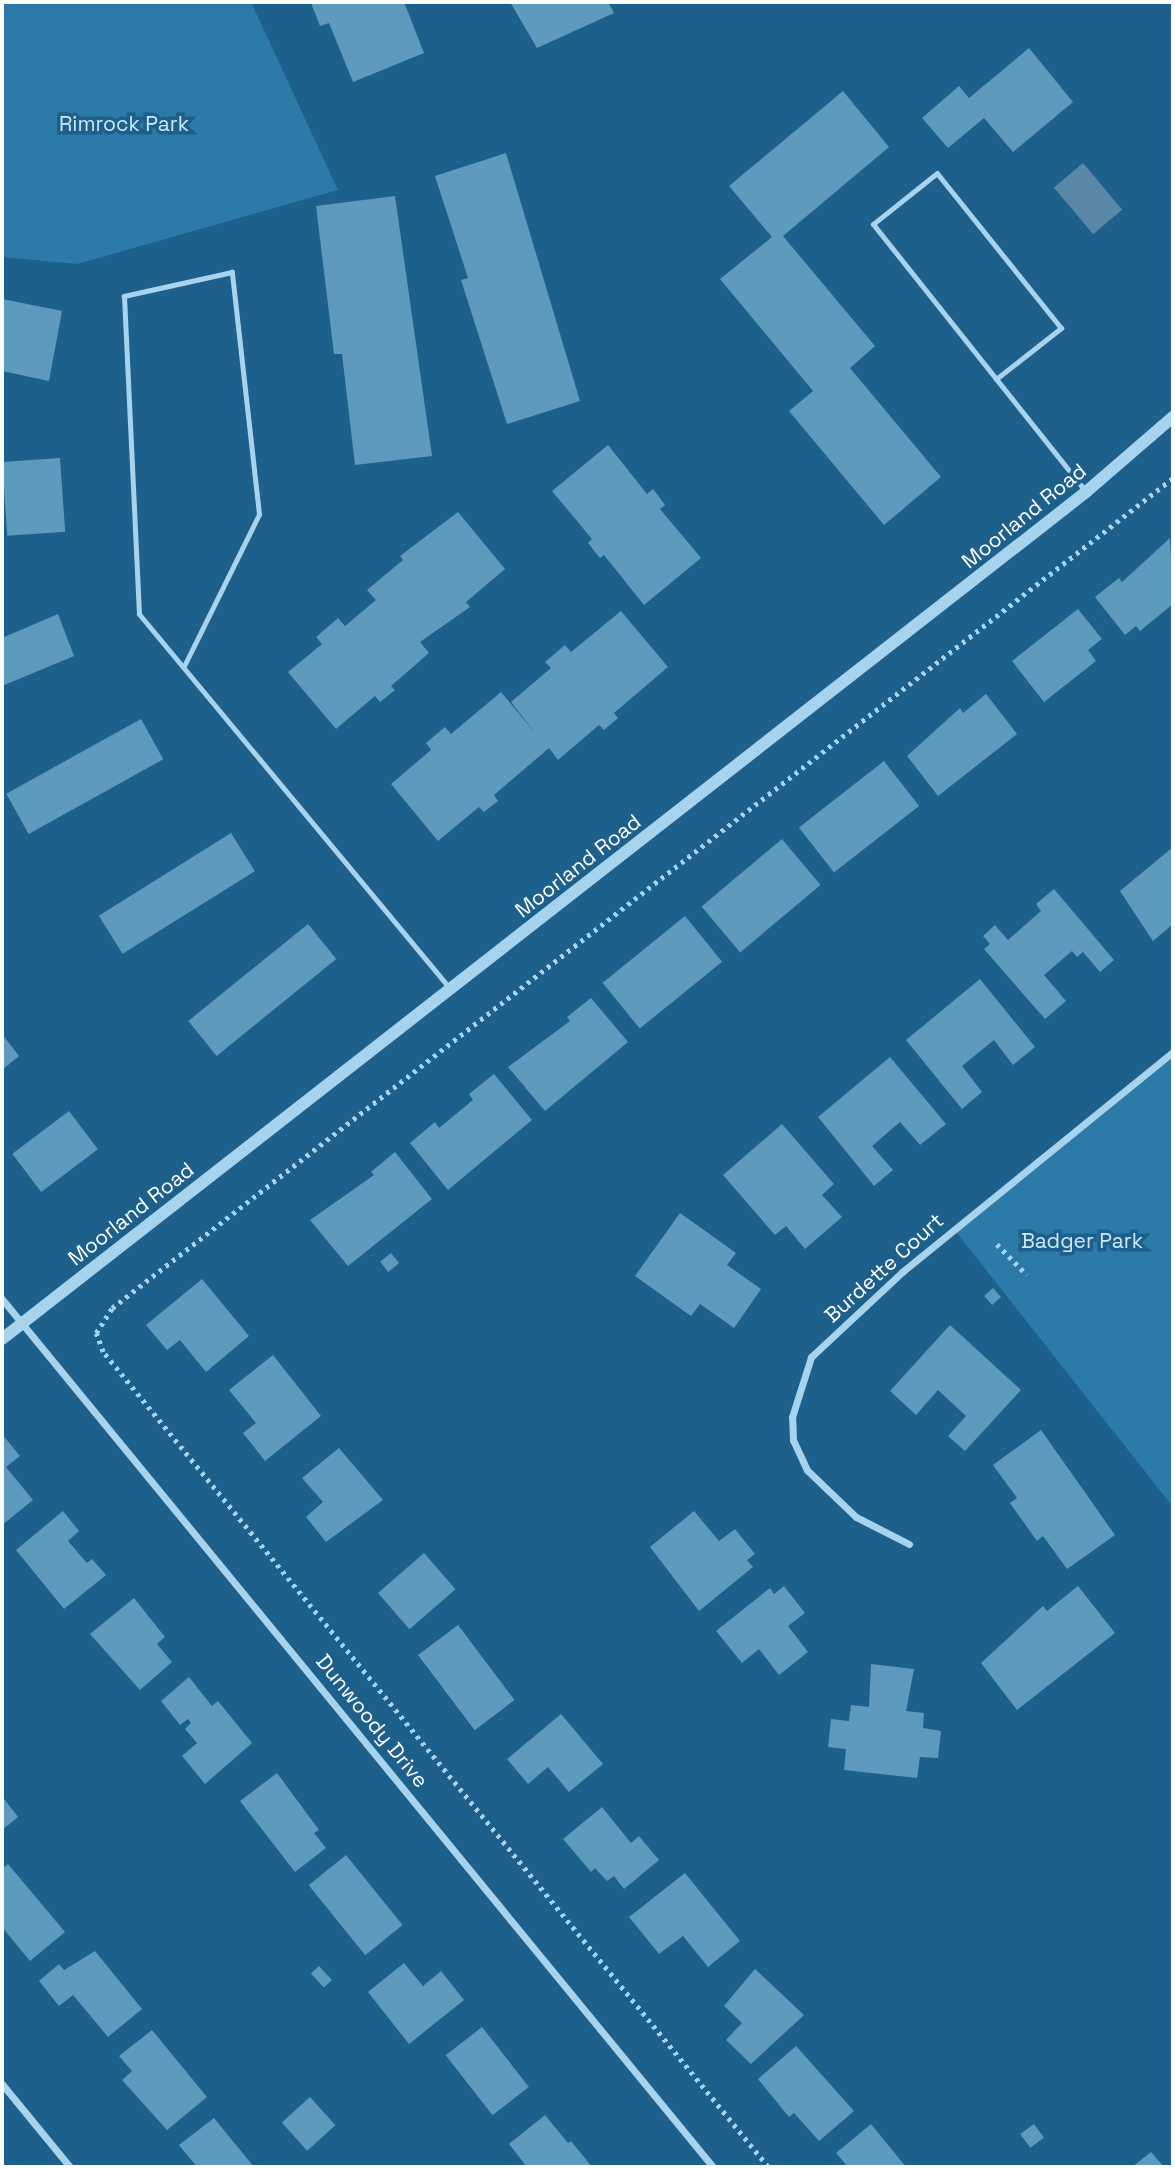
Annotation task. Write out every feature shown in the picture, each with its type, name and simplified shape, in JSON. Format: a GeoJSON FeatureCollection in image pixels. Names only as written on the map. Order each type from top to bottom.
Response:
{"type":"FeatureCollection","features":[{"type":"Feature","properties":{"kind":"street","name":"Moorland Road"},"geometry":{"type":"LineString","coordinates":[[2,1339],[1086,492],[1173,417]]}},
{"type":"Feature","properties":{"kind":"street","name":"Burdette Court"},"geometry":{"type":"LineString","coordinates":[[909,1544],[856,1517],[807,1471],[793,1440],[792,1417],[811,1357],[912,1263],[1173,1052]]}},
{"type":"Feature","properties":{"kind":"street","name":"Dunwoody Drive"},"geometry":{"type":"LineString","coordinates":[[2,1299],[137,1459],[713,2167]]}},
{"type":"Feature","properties":{"kind":"street"},"geometry":{"type":"LineString","coordinates":[[2,2084],[70,2167]]}},
{"type":"Feature","properties":{"kind":"lane"},"geometry":{"type":"LineString","coordinates":[[996,379],[1061,328],[937,173],[873,224],[996,379],[1086,492]]}},
{"type":"Feature","properties":{"kind":"lane"},"geometry":{"type":"LineString","coordinates":[[184,666],[259,514],[232,272],[124,296],[139,614],[452,990]]}},
{"type":"Feature","properties":{"kind":"path"},"geometry":{"type":"LineString","coordinates":[[768,2167],[103,1352],[96,1333],[112,1308],[1173,478]]}},
{"type":"Feature","properties":{"kind":"path"},"geometry":{"type":"LineString","coordinates":[[997,1244],[1027,1275]]}},
{"type":"Feature","properties":{"kind":"green space","name":"Rimrock Park"},"geometry":{"type":"Polygon","coordinates":[[[2,2],[251,2],[338,190],[77,264],[2,257],[2,2]]]}},
{"type":"Feature","properties":{"kind":"green space","name":"Badger Park"},"geometry":{"type":"Polygon","coordinates":[[[1173,1052],[1173,1507],[953,1228],[1173,1052]]]}},
{"type":"Feature","properties":{"kind":"shaded area"},"geometry":{"type":"Polygon","coordinates":[[[1083,163],[1122,210],[1093,234],[1054,187],[1083,163]]]}},
{"type":"Feature","properties":{"kind":"building"},"geometry":{"type":"Polygon","coordinates":[[[404,2],[424,53],[353,82],[329,23],[320,26],[311,3],[404,2]]]}},
{"type":"Feature","properties":{"kind":"building"},"geometry":{"type":"Polygon","coordinates":[[[510,2],[608,2],[614,13],[537,48],[510,2]]]}},
{"type":"Feature","properties":{"kind":"building"},"geometry":{"type":"Polygon","coordinates":[[[1029,48],[1073,102],[1013,152],[984,118],[948,148],[922,118],[959,86],[969,98],[1029,48]]]}},
{"type":"Feature","properties":{"kind":"building"},"geometry":{"type":"Polygon","coordinates":[[[843,91],[889,147],[783,236],[875,346],[850,368],[941,477],[884,525],[789,411],[813,391],[720,279],[772,237],[729,186],[843,91]]]}},
{"type":"Feature","properties":{"kind":"building"},"geometry":{"type":"Polygon","coordinates":[[[506,153],[580,401],[507,424],[461,280],[468,278],[435,176],[506,153]]]}},
{"type":"Feature","properties":{"kind":"building"},"geometry":{"type":"Polygon","coordinates":[[[395,196],[432,456],[355,465],[342,354],[334,354],[316,206],[395,196]]]}},
{"type":"Feature","properties":{"kind":"building"},"geometry":{"type":"Polygon","coordinates":[[[2,299],[62,311],[49,381],[2,371],[2,299]]]}},
{"type":"Feature","properties":{"kind":"building"},"geometry":{"type":"Polygon","coordinates":[[[608,445],[647,494],[653,489],[665,505],[660,509],[701,558],[644,605],[604,555],[600,558],[588,543],[592,539],[552,491],[608,445]]]}},
{"type":"Feature","properties":{"kind":"building"},"geometry":{"type":"Polygon","coordinates":[[[60,458],[65,532],[7,536],[2,462],[60,458]]]}},
{"type":"Feature","properties":{"kind":"building"},"geometry":{"type":"Polygon","coordinates":[[[458,512],[505,569],[466,602],[470,607],[420,642],[429,653],[391,686],[395,690],[380,702],[375,696],[336,729],[288,672],[322,644],[316,637],[338,618],[345,626],[376,600],[367,590],[403,560],[400,556],[458,512]]]}},
{"type":"Feature","properties":{"kind":"building"},"geometry":{"type":"Polygon","coordinates":[[[1170,538],[1173,604],[1140,631],[1136,626],[1125,635],[1095,597],[1119,578],[1122,582],[1170,538]]]}},
{"type":"Feature","properties":{"kind":"building"},"geometry":{"type":"Polygon","coordinates":[[[1078,609],[1102,639],[1088,650],[1096,661],[1044,702],[1012,661],[1078,609]]]}},
{"type":"Feature","properties":{"kind":"building"},"geometry":{"type":"Polygon","coordinates":[[[621,611],[668,667],[614,713],[618,718],[604,730],[599,725],[558,760],[549,748],[494,795],[498,801],[484,812],[479,807],[438,841],[391,784],[431,750],[426,743],[445,727],[451,734],[501,692],[536,734],[511,702],[551,668],[545,662],[565,645],[571,652],[621,611]]]}},
{"type":"Feature","properties":{"kind":"building"},"geometry":{"type":"Polygon","coordinates":[[[58,614],[74,656],[2,686],[2,638],[58,614]]]}},
{"type":"Feature","properties":{"kind":"building"},"geometry":{"type":"Polygon","coordinates":[[[986,694],[1017,734],[938,796],[907,756],[960,708],[963,713],[986,694]]]}},
{"type":"Feature","properties":{"kind":"building"},"geometry":{"type":"Polygon","coordinates":[[[141,719],[163,759],[29,834],[6,794],[141,719]]]}},
{"type":"Feature","properties":{"kind":"building"},"geometry":{"type":"Polygon","coordinates":[[[884,761],[919,806],[834,872],[799,827],[884,761]]]}},
{"type":"Feature","properties":{"kind":"building"},"geometry":{"type":"Polygon","coordinates":[[[231,833],[255,871],[123,954],[99,916],[231,833]]]}},
{"type":"Feature","properties":{"kind":"building"},"geometry":{"type":"Polygon","coordinates":[[[782,839],[821,885],[740,952],[702,906],[782,839]]]}},
{"type":"Feature","properties":{"kind":"building"},"geometry":{"type":"Polygon","coordinates":[[[1173,847],[1173,924],[1153,941],[1120,891],[1173,847]]]}},
{"type":"Feature","properties":{"kind":"building"},"geometry":{"type":"Polygon","coordinates":[[[1054,889],[1114,960],[1100,972],[1083,952],[1077,957],[1072,951],[1044,975],[1066,1001],[1045,1019],[984,949],[990,944],[983,936],[995,925],[1008,940],[1041,911],[1036,904],[1054,889]]]}},
{"type":"Feature","properties":{"kind":"building"},"geometry":{"type":"Polygon","coordinates":[[[685,916],[722,962],[640,1029],[603,983],[685,916]]]}},
{"type":"Feature","properties":{"kind":"building"},"geometry":{"type":"Polygon","coordinates":[[[308,924],[336,959],[217,1056],[188,1021],[308,924]]]}},
{"type":"Feature","properties":{"kind":"building"},"geometry":{"type":"Polygon","coordinates":[[[980,979],[1035,1047],[1013,1065],[994,1040],[962,1066],[982,1092],[962,1109],[906,1040],[980,979]]]}},
{"type":"Feature","properties":{"kind":"building"},"geometry":{"type":"Polygon","coordinates":[[[591,998],[628,1042],[545,1111],[508,1067],[570,1021],[567,1017],[591,998]]]}},
{"type":"Feature","properties":{"kind":"building"},"geometry":{"type":"Polygon","coordinates":[[[2,1034],[19,1056],[2,1070],[2,1034]]]}},
{"type":"Feature","properties":{"kind":"building"},"geometry":{"type":"Polygon","coordinates":[[[890,1057],[946,1124],[920,1145],[900,1122],[872,1146],[893,1170],[874,1186],[818,1117],[890,1057]]]}},
{"type":"Feature","properties":{"kind":"building"},"geometry":{"type":"Polygon","coordinates":[[[494,1074],[532,1120],[448,1190],[410,1143],[435,1122],[439,1128],[473,1100],[469,1094],[494,1074]]]}},
{"type":"Feature","properties":{"kind":"building"},"geometry":{"type":"Polygon","coordinates":[[[69,1111],[98,1149],[41,1192],[12,1154],[69,1111]]]}},
{"type":"Feature","properties":{"kind":"building"},"geometry":{"type":"Polygon","coordinates":[[[782,1124],[834,1184],[822,1195],[842,1217],[805,1249],[786,1226],[775,1235],[723,1175],[782,1124]]]}},
{"type":"Feature","properties":{"kind":"building"},"geometry":{"type":"Polygon","coordinates":[[[395,1152],[432,1199],[348,1266],[310,1220],[374,1175],[371,1172],[395,1152]]]}},
{"type":"Feature","properties":{"kind":"building"},"geometry":{"type":"Polygon","coordinates":[[[680,1213],[736,1253],[727,1265],[761,1289],[734,1328],[700,1304],[691,1316],[635,1276],[680,1213]]]}},
{"type":"Feature","properties":{"kind":"building"},"geometry":{"type":"Polygon","coordinates":[[[391,1253],[399,1263],[388,1272],[380,1262],[391,1253]]]}},
{"type":"Feature","properties":{"kind":"building"},"geometry":{"type":"Polygon","coordinates":[[[202,1279],[249,1336],[206,1372],[180,1340],[167,1350],[146,1325],[202,1279]]]}},
{"type":"Feature","properties":{"kind":"building"},"geometry":{"type":"Polygon","coordinates":[[[993,1288],[1001,1297],[992,1305],[984,1296],[993,1288]]]}},
{"type":"Feature","properties":{"kind":"building"},"geometry":{"type":"Polygon","coordinates":[[[950,1325],[1021,1390],[965,1451],[948,1436],[966,1416],[938,1390],[916,1415],[890,1391],[950,1325]]]}},
{"type":"Feature","properties":{"kind":"building"},"geometry":{"type":"Polygon","coordinates":[[[273,1355],[321,1416],[265,1461],[243,1433],[256,1423],[229,1390],[273,1355]]]}},
{"type":"Feature","properties":{"kind":"building"},"geometry":{"type":"Polygon","coordinates":[[[1041,1430],[1115,1535],[1067,1569],[1043,1536],[1037,1541],[1010,1503],[1017,1498],[993,1465],[1041,1430]]]}},
{"type":"Feature","properties":{"kind":"building"},"geometry":{"type":"Polygon","coordinates":[[[2,1434],[20,1456],[6,1467],[33,1500],[2,1525],[2,1434]]]}},
{"type":"Feature","properties":{"kind":"building"},"geometry":{"type":"Polygon","coordinates":[[[339,1448],[383,1500],[326,1542],[306,1517],[323,1502],[302,1478],[339,1448]]]}},
{"type":"Feature","properties":{"kind":"building"},"geometry":{"type":"Polygon","coordinates":[[[63,1511],[79,1531],[68,1541],[87,1563],[92,1559],[106,1575],[64,1609],[16,1550],[63,1511]]]}},
{"type":"Feature","properties":{"kind":"building"},"geometry":{"type":"Polygon","coordinates":[[[694,1511],[719,1541],[735,1529],[755,1554],[747,1560],[753,1567],[699,1611],[650,1547],[694,1511]]]}},
{"type":"Feature","properties":{"kind":"building"},"geometry":{"type":"Polygon","coordinates":[[[424,1553],[455,1589],[409,1629],[378,1593],[424,1553]]]}},
{"type":"Feature","properties":{"kind":"building"},"geometry":{"type":"Polygon","coordinates":[[[784,1586],[805,1613],[788,1626],[808,1652],[779,1675],[759,1649],[742,1663],[716,1631],[770,1588],[774,1594],[784,1586]]]}},
{"type":"Feature","properties":{"kind":"building"},"geometry":{"type":"Polygon","coordinates":[[[1078,1586],[1115,1633],[1017,1710],[981,1663],[1043,1606],[1047,1611],[1078,1586]]]}},
{"type":"Feature","properties":{"kind":"building"},"geometry":{"type":"Polygon","coordinates":[[[134,1598],[165,1637],[157,1644],[172,1662],[140,1690],[90,1634],[134,1598]]]}},
{"type":"Feature","properties":{"kind":"building"},"geometry":{"type":"Polygon","coordinates":[[[458,1625],[515,1700],[475,1730],[418,1655],[458,1625]]]}},
{"type":"Feature","properties":{"kind":"building"},"geometry":{"type":"Polygon","coordinates":[[[871,1664],[914,1669],[906,1711],[924,1713],[923,1728],[941,1731],[938,1758],[920,1757],[917,1778],[844,1770],[846,1749],[828,1747],[831,1719],[849,1721],[851,1705],[869,1707],[871,1664]]]}},
{"type":"Feature","properties":{"kind":"building"},"geometry":{"type":"Polygon","coordinates":[[[189,1677],[212,1706],[218,1701],[252,1743],[205,1784],[182,1756],[197,1743],[185,1729],[191,1723],[188,1719],[180,1725],[161,1701],[189,1677]]]}},
{"type":"Feature","properties":{"kind":"building"},"geometry":{"type":"Polygon","coordinates":[[[561,1714],[603,1764],[569,1792],[548,1767],[528,1784],[507,1759],[561,1714]]]}},
{"type":"Feature","properties":{"kind":"building"},"geometry":{"type":"Polygon","coordinates":[[[277,1773],[319,1830],[314,1833],[326,1848],[295,1872],[240,1801],[277,1773]]]}},
{"type":"Feature","properties":{"kind":"building"},"geometry":{"type":"Polygon","coordinates":[[[2,1796],[18,1817],[2,1830],[2,1796]]]}},
{"type":"Feature","properties":{"kind":"building"},"geometry":{"type":"Polygon","coordinates":[[[602,1807],[631,1843],[639,1836],[659,1860],[624,1889],[614,1876],[607,1881],[595,1868],[591,1872],[563,1839],[602,1807]]]}},
{"type":"Feature","properties":{"kind":"building"},"geometry":{"type":"Polygon","coordinates":[[[346,1855],[403,1925],[365,1955],[309,1885],[346,1855]]]}},
{"type":"Feature","properties":{"kind":"building"},"geometry":{"type":"Polygon","coordinates":[[[8,1864],[65,1932],[30,1961],[2,1927],[2,1869],[8,1864]]]}},
{"type":"Feature","properties":{"kind":"building"},"geometry":{"type":"Polygon","coordinates":[[[685,1873],[740,1941],[708,1967],[683,1936],[659,1954],[629,1917],[685,1873]]]}},
{"type":"Feature","properties":{"kind":"building"},"geometry":{"type":"Polygon","coordinates":[[[95,1951],[142,2009],[108,2037],[73,1995],[59,2006],[39,1981],[59,1964],[64,1970],[95,1951]]]}},
{"type":"Feature","properties":{"kind":"building"},"geometry":{"type":"Polygon","coordinates":[[[404,1963],[423,1986],[441,1971],[464,2000],[409,2044],[368,1992],[404,1963]]]}},
{"type":"Feature","properties":{"kind":"building"},"geometry":{"type":"Polygon","coordinates":[[[319,1966],[332,1980],[324,1987],[311,1974],[319,1966]]]}},
{"type":"Feature","properties":{"kind":"building"},"geometry":{"type":"Polygon","coordinates":[[[755,1969],[804,2015],[751,2064],[726,2040],[742,2023],[724,2006],[755,1969]]]}},
{"type":"Feature","properties":{"kind":"building"},"geometry":{"type":"Polygon","coordinates":[[[482,2027],[529,2087],[493,2115],[446,2055],[482,2027]]]}},
{"type":"Feature","properties":{"kind":"building"},"geometry":{"type":"Polygon","coordinates":[[[152,2030],[207,2097],[167,2130],[122,2080],[132,2071],[119,2056],[152,2030]]]}},
{"type":"Feature","properties":{"kind":"building"},"geometry":{"type":"Polygon","coordinates":[[[796,2046],[854,2111],[819,2141],[794,2113],[789,2117],[758,2079],[796,2046]]]}},
{"type":"Feature","properties":{"kind":"building"},"geometry":{"type":"Polygon","coordinates":[[[310,2097],[335,2125],[307,2151],[282,2122],[310,2097]]]}},
{"type":"Feature","properties":{"kind":"building"},"geometry":{"type":"Polygon","coordinates":[[[545,2115],[592,2167],[527,2167],[509,2144],[545,2115]]]}},
{"type":"Feature","properties":{"kind":"building"},"geometry":{"type":"Polygon","coordinates":[[[214,2118],[254,2167],[197,2167],[179,2145],[214,2118]]]}},
{"type":"Feature","properties":{"kind":"building"},"geometry":{"type":"Polygon","coordinates":[[[871,2124],[906,2167],[848,2167],[836,2153],[871,2124]]]}},
{"type":"Feature","properties":{"kind":"building"},"geometry":{"type":"Polygon","coordinates":[[[1034,2124],[1044,2138],[1030,2148],[1020,2134],[1034,2124]]]}},
{"type":"Feature","properties":{"kind":"building"},"geometry":{"type":"Polygon","coordinates":[[[1151,2152],[1164,2167],[1132,2167],[1151,2152]]]}}]}
